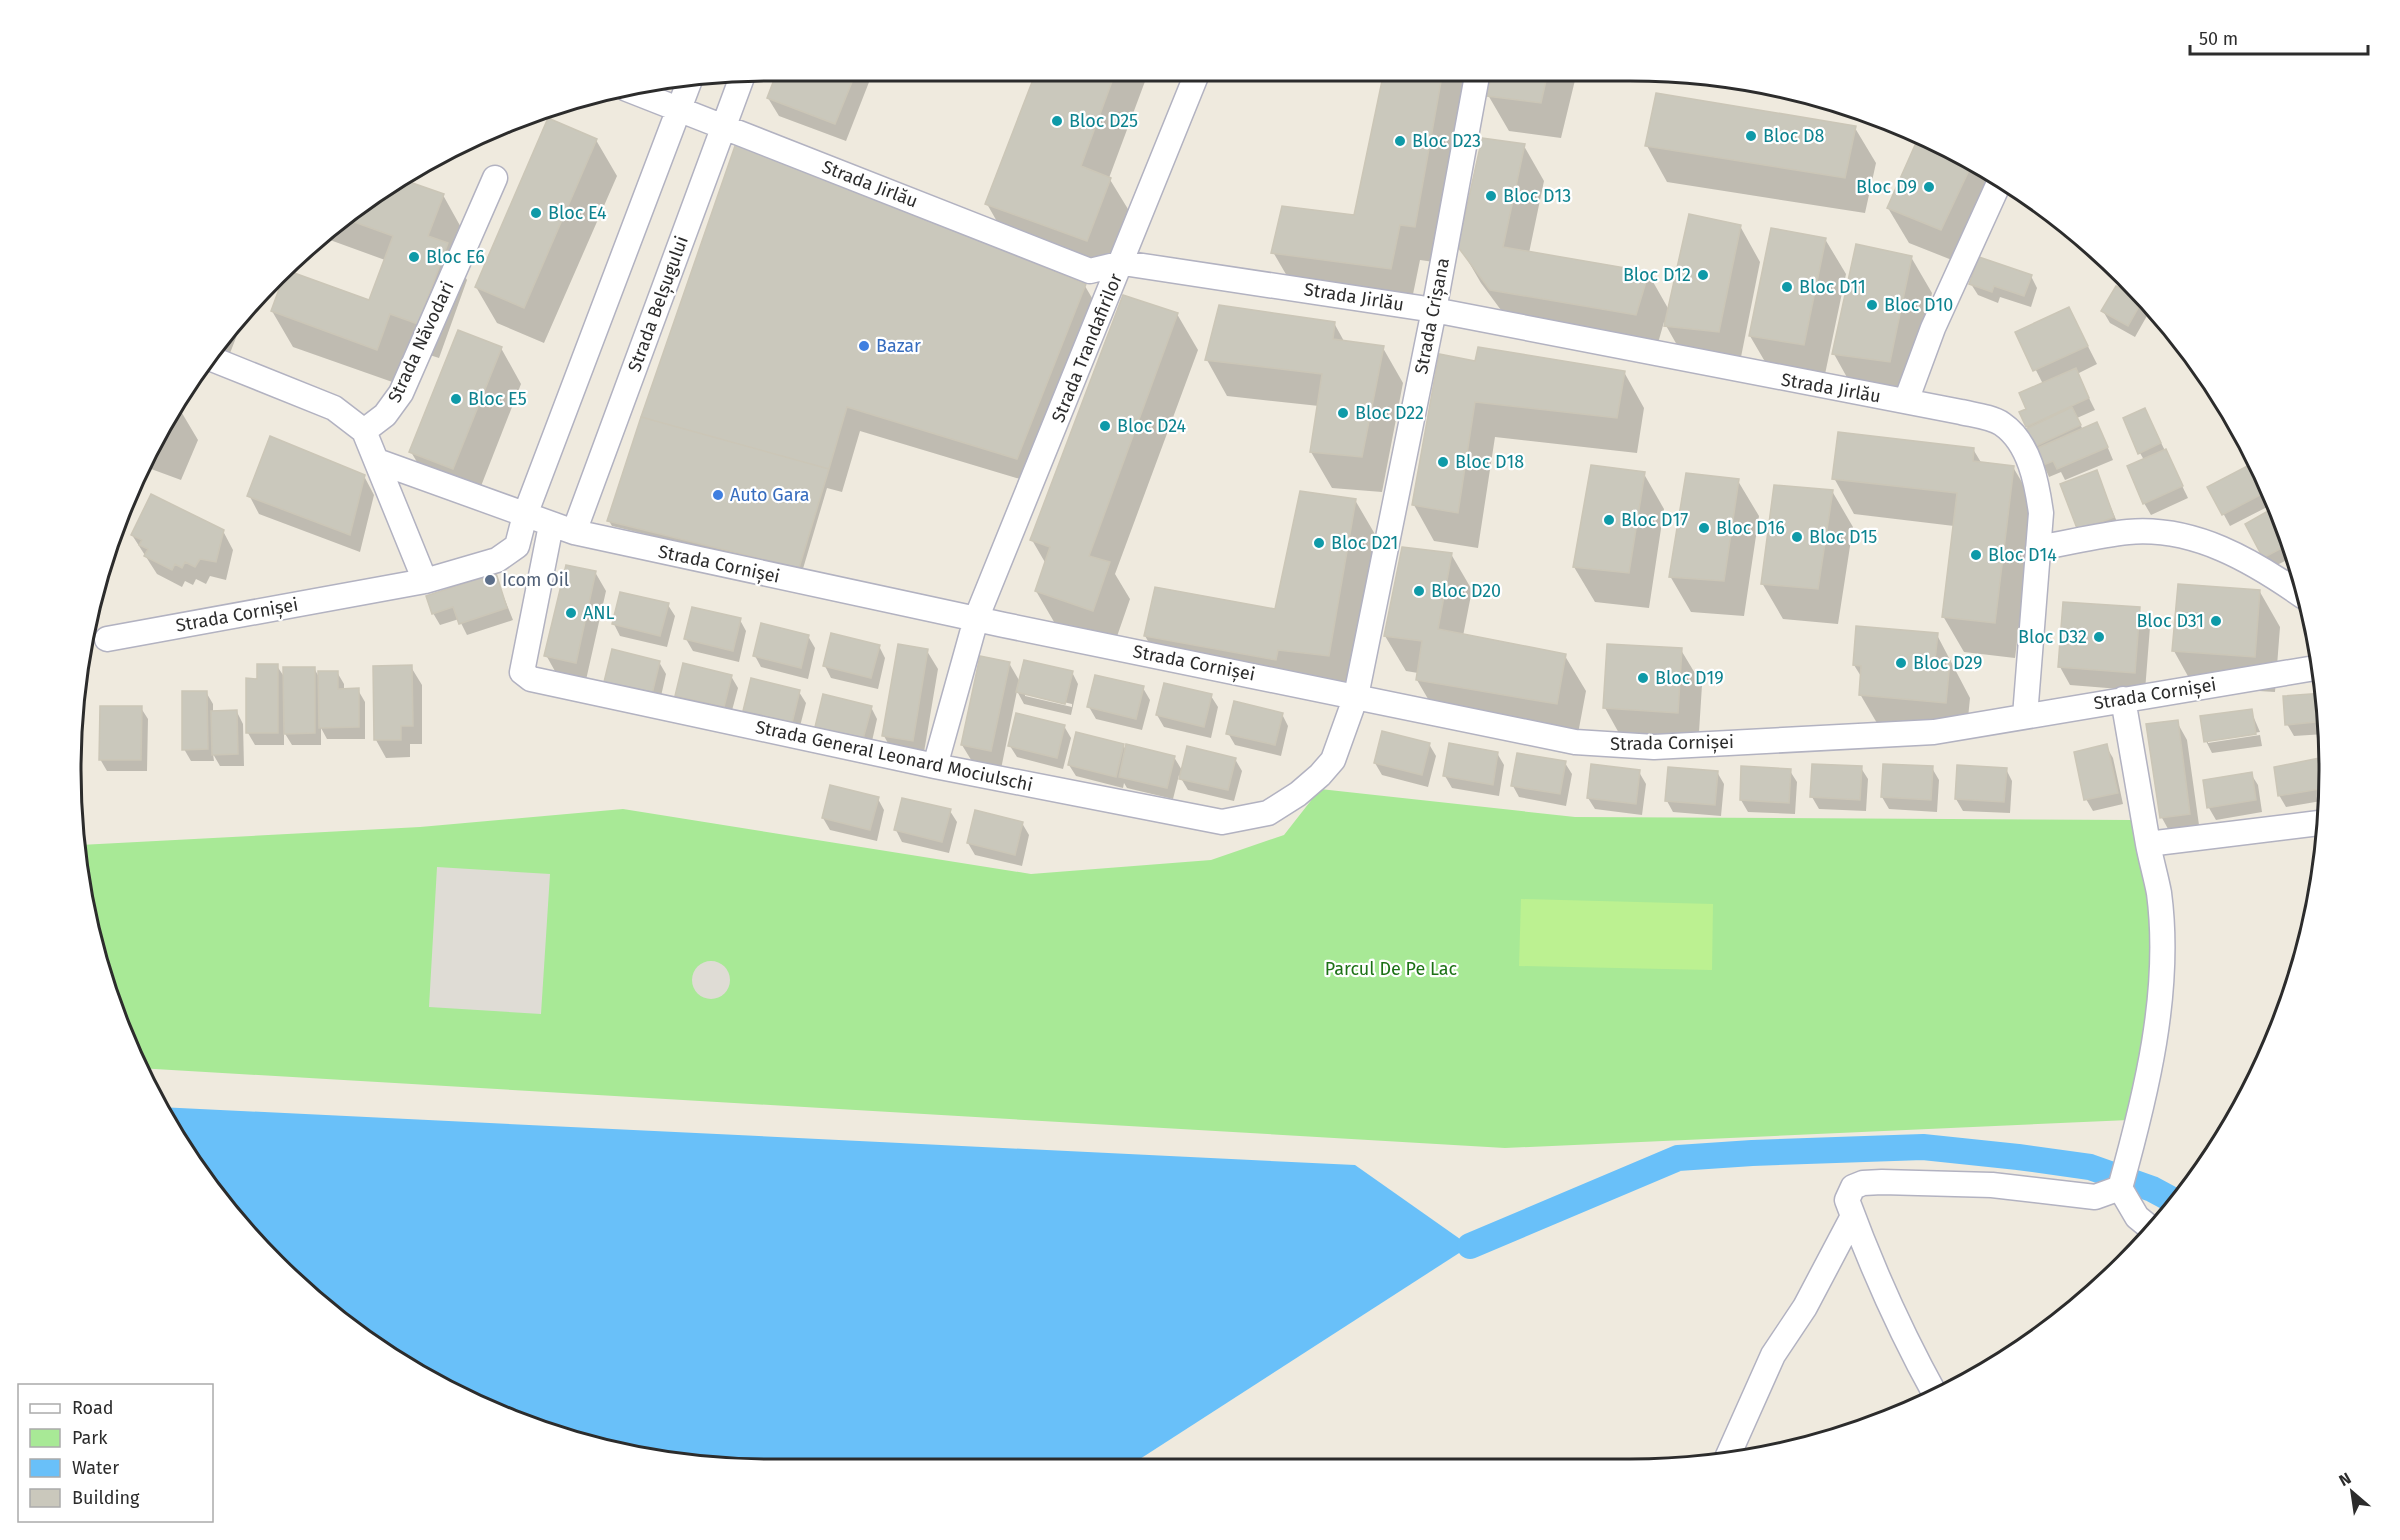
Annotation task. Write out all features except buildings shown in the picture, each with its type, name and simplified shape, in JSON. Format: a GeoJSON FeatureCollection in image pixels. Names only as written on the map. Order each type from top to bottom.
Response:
{"type":"FeatureCollection","features":[{"type":"Feature","properties":{"kind":"street","name":"Strada Trandafirilor"},"geometry":{"type":"LineString","coordinates":[[935,766],[976,619],[1123,262],[1194,81]]}},
{"type":"Feature","properties":{"kind":"street","name":"Strada Crișana"},"geometry":{"type":"LineString","coordinates":[[1356,696],[1434,310],[1476,81]]}},
{"type":"Feature","properties":{"kind":"street","name":"Strada Belșugului"},"geometry":{"type":"LineString","coordinates":[[574,532],[740,82]]}},
{"type":"Feature","properties":{"kind":"street"},"geometry":{"type":"LineString","coordinates":[[377,461],[525,515],[687,86]]}},
{"type":"Feature","properties":{"kind":"street","name":"Strada Jirlău"},"geometry":{"type":"LineString","coordinates":[[639,94],[1090,271],[1123,262],[1434,310],[1832,389],[1961,412],[2002,424],[2015,438],[2037,482],[2041,513],[2038,548]]}},
{"type":"Feature","properties":{"kind":"street","name":"Strada Năvodari"},"geometry":{"type":"LineString","coordinates":[[364,431],[385,416],[401,393],[495,178]]}},
{"type":"Feature","properties":{"kind":"street"},"geometry":{"type":"LineString","coordinates":[[1906,401],[1933,328],[1998,188]]}},
{"type":"Feature","properties":{"kind":"street"},"geometry":{"type":"LineString","coordinates":[[216,361],[334,408],[364,431],[425,581]]}},
{"type":"Feature","properties":{"kind":"street","name":"Strada Cornișei"},"geometry":{"type":"LineString","coordinates":[[107,639],[425,581],[497,560],[517,546],[525,515],[574,532],[976,619],[1575,742],[1654,747],[1934,732],[2311,669]]}},
{"type":"Feature","properties":{"kind":"street","name":"Strada General Leonard Mociulschi"},"geometry":{"type":"LineString","coordinates":[[551,525],[522,672],[531,679],[935,766],[1222,822],[1268,813],[1298,794],[1320,775],[1333,760],[1356,696]]}},
{"type":"Feature","properties":{"kind":"street"},"geometry":{"type":"LineString","coordinates":[[2025,716],[2038,548],[2130,532],[2178,535],[2219,547],[2254,564],[2296,592]]}},
{"type":"Feature","properties":{"kind":"street"},"geometry":{"type":"LineString","coordinates":[[2123,699],[2158,893],[2161,942],[2158,994],[2147,1082],[2120,1188],[2137,1217],[2147,1225]]}},
{"type":"Feature","properties":{"kind":"street"},"geometry":{"type":"LineString","coordinates":[[2148,844],[2317,823]]}},
{"type":"Feature","properties":{"kind":"street"},"geometry":{"type":"LineString","coordinates":[[1933,1389],[1884,1294],[1853,1216],[1847,1200],[1853,1187],[1863,1183],[1992,1185],[2095,1197],[2120,1188]]}},
{"type":"Feature","properties":{"kind":"street"},"geometry":{"type":"LineString","coordinates":[[1730,1451],[1773,1355],[1805,1307],[1853,1216]]}},
{"type":"Feature","properties":{"kind":"green space","name":"Parcul De Pe Lac"},"geometry":{"type":"Polygon","coordinates":[[[1320,789],[1575,817],[2133,820],[2152,896],[2153,952],[2140,1065],[2129,1120],[1505,1148],[149,1069],[133,1034],[104,948],[94,904],[85,845],[420,827],[623,809],[1031,874],[1211,860],[1284,835],[1320,789]]]}},
{"type":"Feature","properties":{"kind":"green space"},"geometry":{"type":"Polygon","coordinates":[[[1521,899],[1713,904],[1712,970],[1519,966],[1521,899]]]}},
{"type":"Feature","properties":{"kind":"shaded area"},"geometry":{"type":"Polygon","coordinates":[[[437,867],[550,874],[541,1014],[429,1007],[437,867]]]}},
{"type":"Feature","properties":{"kind":"shaded area"},"geometry":{"type":"Polygon","coordinates":[[[711,961],[718,962],[724,967],[729,973],[729,987],[724,993],[718,998],[711,999],[704,998],[698,993],[693,987],[692,980],[693,973],[698,967],[704,962],[711,961]]]}},
{"type":"Feature","properties":{"kind":"water"},"geometry":{"type":"Polygon","coordinates":[[[170,1108],[1355,1165],[1470,1246],[1140,1459],[725,1458],[636,1446],[592,1436],[506,1407],[425,1367],[351,1317],[283,1257],[223,1189],[197,1153],[170,1108]]]}},
{"type":"Feature","properties":{"kind":"waterway"},"geometry":{"type":"LineString","coordinates":[[1470,1246],[1678,1158],[1923,1147],[2090,1167],[2152,1189],[2169,1198]]}},
{"type":"Feature","properties":{"kind":"place","name":"Bloc D25"},"geometry":{"type":"Point","coordinates":[1057,121]}},
{"type":"Feature","properties":{"kind":"place","name":"Bloc D8"},"geometry":{"type":"Point","coordinates":[1751,136]}},
{"type":"Feature","properties":{"kind":"place","name":"Bloc D23"},"geometry":{"type":"Point","coordinates":[1400,141]}},
{"type":"Feature","properties":{"kind":"place","name":"Bloc D9"},"geometry":{"type":"Point","coordinates":[1929,187]}},
{"type":"Feature","properties":{"kind":"place","name":"Bloc D13"},"geometry":{"type":"Point","coordinates":[1491,196]}},
{"type":"Feature","properties":{"kind":"place","name":"Bloc E4"},"geometry":{"type":"Point","coordinates":[536,213]}},
{"type":"Feature","properties":{"kind":"place","name":"Bloc E6"},"geometry":{"type":"Point","coordinates":[414,257]}},
{"type":"Feature","properties":{"kind":"place","name":"Bloc D12"},"geometry":{"type":"Point","coordinates":[1703,275]}},
{"type":"Feature","properties":{"kind":"place","name":"Bloc D11"},"geometry":{"type":"Point","coordinates":[1787,287]}},
{"type":"Feature","properties":{"kind":"place","name":"Bloc D10"},"geometry":{"type":"Point","coordinates":[1872,305]}},
{"type":"Feature","properties":{"kind":"place","name":"Bazar"},"geometry":{"type":"Point","coordinates":[864,346]}},
{"type":"Feature","properties":{"kind":"place","name":"Bloc E5"},"geometry":{"type":"Point","coordinates":[456,399]}},
{"type":"Feature","properties":{"kind":"place","name":"Bloc D22"},"geometry":{"type":"Point","coordinates":[1343,413]}},
{"type":"Feature","properties":{"kind":"place","name":"Bloc D24"},"geometry":{"type":"Point","coordinates":[1105,426]}},
{"type":"Feature","properties":{"kind":"place","name":"Bloc D18"},"geometry":{"type":"Point","coordinates":[1443,462]}},
{"type":"Feature","properties":{"kind":"place","name":"Auto Gara"},"geometry":{"type":"Point","coordinates":[718,495]}},
{"type":"Feature","properties":{"kind":"place","name":"Bloc D17"},"geometry":{"type":"Point","coordinates":[1609,520]}},
{"type":"Feature","properties":{"kind":"place","name":"Bloc D16"},"geometry":{"type":"Point","coordinates":[1704,528]}},
{"type":"Feature","properties":{"kind":"place","name":"Bloc D15"},"geometry":{"type":"Point","coordinates":[1797,537]}},
{"type":"Feature","properties":{"kind":"place","name":"Bloc D21"},"geometry":{"type":"Point","coordinates":[1319,543]}},
{"type":"Feature","properties":{"kind":"place","name":"Bloc D14"},"geometry":{"type":"Point","coordinates":[1976,555]}},
{"type":"Feature","properties":{"kind":"place","name":"Icom Oil"},"geometry":{"type":"Point","coordinates":[490,580]}},
{"type":"Feature","properties":{"kind":"place","name":"Bloc D20"},"geometry":{"type":"Point","coordinates":[1419,591]}},
{"type":"Feature","properties":{"kind":"place","name":"ANL"},"geometry":{"type":"Point","coordinates":[571,613]}},
{"type":"Feature","properties":{"kind":"place","name":"Bloc D31"},"geometry":{"type":"Point","coordinates":[2216,621]}},
{"type":"Feature","properties":{"kind":"place","name":"Bloc D32"},"geometry":{"type":"Point","coordinates":[2099,637]}},
{"type":"Feature","properties":{"kind":"place","name":"Bloc D29"},"geometry":{"type":"Point","coordinates":[1901,663]}},
{"type":"Feature","properties":{"kind":"place","name":"Bloc D19"},"geometry":{"type":"Point","coordinates":[1643,678]}}]}
